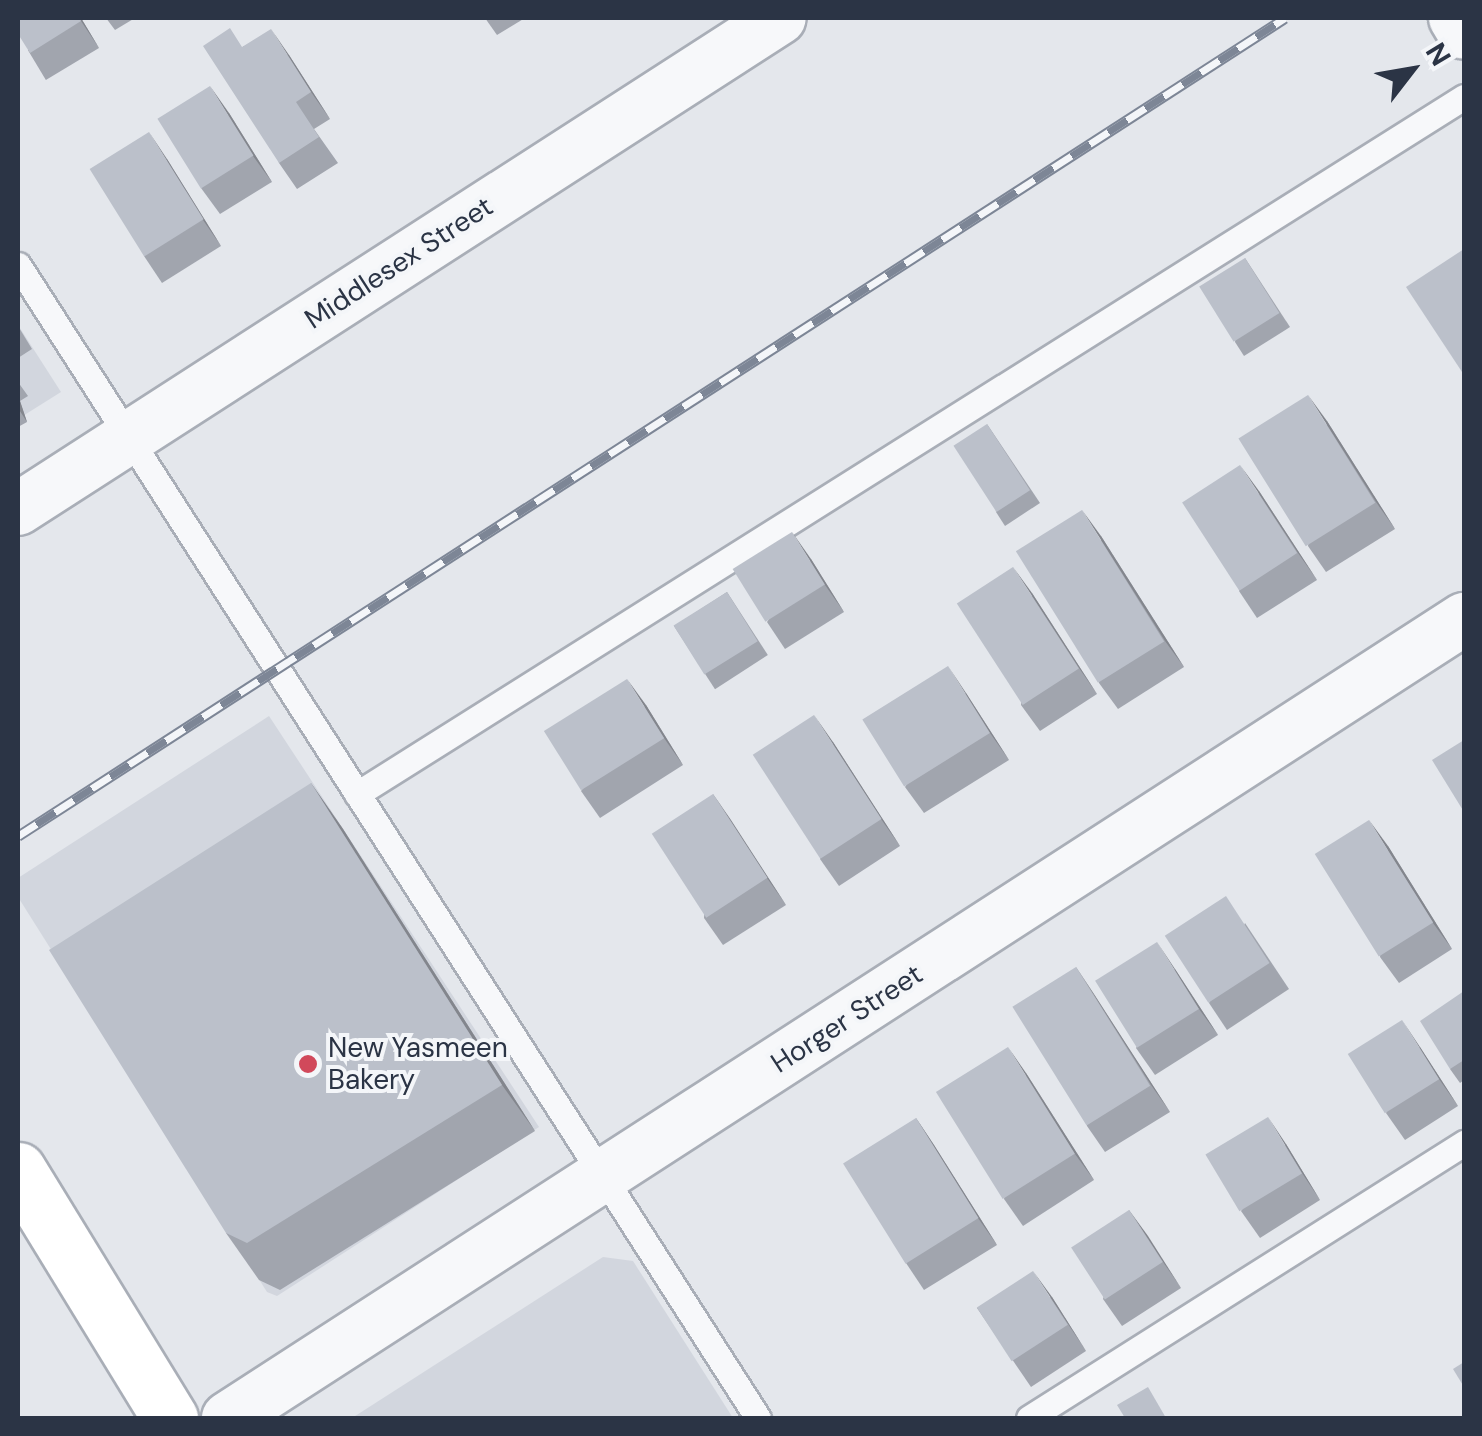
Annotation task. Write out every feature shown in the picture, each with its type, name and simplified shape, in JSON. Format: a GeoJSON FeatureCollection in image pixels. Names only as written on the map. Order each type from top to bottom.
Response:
{"type":"FeatureCollection","features":[{"type":"Feature","properties":{"kind":"main road"},"geometry":{"type":"LineString","coordinates":[[18,1170],[170,1418]]}},
{"type":"Feature","properties":{"kind":"street","name":"Middlesex Street"},"geometry":{"type":"LineString","coordinates":[[18,509],[780,18]]}},
{"type":"Feature","properties":{"kind":"street"},"geometry":{"type":"LineString","coordinates":[[1455,18],[1464,33]]}},
{"type":"Feature","properties":{"kind":"street","name":"Horger Street"},"geometry":{"type":"LineString","coordinates":[[228,1418],[1464,620]]}},
{"type":"Feature","properties":{"kind":"lane"},"geometry":{"type":"LineString","coordinates":[[357,794],[1464,97]]}},
{"type":"Feature","properties":{"kind":"lane"},"geometry":{"type":"LineString","coordinates":[[18,265],[758,1418]]}},
{"type":"Feature","properties":{"kind":"lane"},"geometry":{"type":"LineString","coordinates":[[1029,1418],[1464,1143]]}},
{"type":"Feature","properties":{"kind":"shaded area"},"geometry":{"type":"Polygon","coordinates":[[[18,325],[61,392],[18,419],[18,325]]]}},
{"type":"Feature","properties":{"kind":"shaded area","name":"New Yasmeen Bakery"},"geometry":{"type":"Polygon","coordinates":[[[269,716],[539,1127],[277,1296],[267,1292],[18,897],[18,878],[269,716]]]}},
{"type":"Feature","properties":{"kind":"shaded area"},"geometry":{"type":"Polygon","coordinates":[[[603,1257],[633,1261],[733,1418],[352,1418],[603,1257]]]}},
{"type":"Feature","properties":{"kind":"building"},"geometry":{"type":"Polygon","coordinates":[[[18,18],[81,21],[30,53],[18,34],[18,18]]]}},
{"type":"Feature","properties":{"kind":"building"},"geometry":{"type":"Polygon","coordinates":[[[230,28],[242,47],[271,29],[311,92],[296,102],[319,137],[279,163],[203,46],[230,28]]]}},
{"type":"Feature","properties":{"kind":"building"},"geometry":{"type":"Polygon","coordinates":[[[210,86],[253,156],[201,188],[157,119],[210,86]]]}},
{"type":"Feature","properties":{"kind":"building"},"geometry":{"type":"Polygon","coordinates":[[[149,132],[204,219],[144,256],[90,169],[149,132]]]}},
{"type":"Feature","properties":{"kind":"building"},"geometry":{"type":"Polygon","coordinates":[[[1464,249],[1464,375],[1406,287],[1464,249]]]}},
{"type":"Feature","properties":{"kind":"building"},"geometry":{"type":"Polygon","coordinates":[[[1245,258],[1279,313],[1234,342],[1199,287],[1245,258]]]}},
{"type":"Feature","properties":{"kind":"building"},"geometry":{"type":"Polygon","coordinates":[[[1308,395],[1375,503],[1306,546],[1238,438],[1308,395]]]}},
{"type":"Feature","properties":{"kind":"building"},"geometry":{"type":"Polygon","coordinates":[[[987,424],[1030,490],[996,512],[953,446],[987,424]]]}},
{"type":"Feature","properties":{"kind":"building"},"geometry":{"type":"Polygon","coordinates":[[[1240,465],[1297,553],[1239,591],[1182,503],[1240,465]]]}},
{"type":"Feature","properties":{"kind":"building"},"geometry":{"type":"Polygon","coordinates":[[[1082,510],[1164,641],[1098,683],[1016,551],[1082,510]]]}},
{"type":"Feature","properties":{"kind":"building"},"geometry":{"type":"Polygon","coordinates":[[[792,532],[825,585],[765,622],[733,569],[792,532]]]}},
{"type":"Feature","properties":{"kind":"building"},"geometry":{"type":"Polygon","coordinates":[[[1013,567],[1079,668],[1023,705],[957,603],[1013,567]]]}},
{"type":"Feature","properties":{"kind":"building"},"geometry":{"type":"Polygon","coordinates":[[[727,592],[758,641],[704,675],[674,625],[727,592]]]}},
{"type":"Feature","properties":{"kind":"building"},"geometry":{"type":"Polygon","coordinates":[[[948,666],[990,733],[904,787],[862,720],[948,666]]]}},
{"type":"Feature","properties":{"kind":"building"},"geometry":{"type":"Polygon","coordinates":[[[627,679],[664,738],[581,790],[544,731],[627,679]]]}},
{"type":"Feature","properties":{"kind":"building"},"geometry":{"type":"Polygon","coordinates":[[[814,715],[882,819],[820,859],[753,755],[814,715]]]}},
{"type":"Feature","properties":{"kind":"building"},"geometry":{"type":"Polygon","coordinates":[[[1464,740],[1464,812],[1432,760],[1464,740]]]}},
{"type":"Feature","properties":{"kind":"building","name":"New Yasmeen Bakery"},"geometry":{"type":"Polygon","coordinates":[[[311,783],[502,1085],[247,1243],[226,1233],[49,950],[311,783]]]}},
{"type":"Feature","properties":{"kind":"building"},"geometry":{"type":"Polygon","coordinates":[[[713,794],[767,878],[706,918],[652,834],[713,794]]]}},
{"type":"Feature","properties":{"kind":"building"},"geometry":{"type":"Polygon","coordinates":[[[1369,820],[1433,923],[1379,957],[1315,854],[1369,820]]]}},
{"type":"Feature","properties":{"kind":"building"},"geometry":{"type":"Polygon","coordinates":[[[1226,896],[1270,963],[1208,1003],[1165,936],[1226,896]]]}},
{"type":"Feature","properties":{"kind":"building"},"geometry":{"type":"Polygon","coordinates":[[[1157,942],[1199,1009],[1137,1048],[1095,981],[1157,942]]]}},
{"type":"Feature","properties":{"kind":"building"},"geometry":{"type":"Polygon","coordinates":[[[1076,967],[1150,1086],[1087,1125],[1012,1007],[1076,967]]]}},
{"type":"Feature","properties":{"kind":"building"},"geometry":{"type":"Polygon","coordinates":[[[1464,991],[1464,1060],[1450,1069],[1420,1021],[1464,991]]]}},
{"type":"Feature","properties":{"kind":"building"},"geometry":{"type":"Polygon","coordinates":[[[1402,1020],[1439,1079],[1385,1113],[1348,1054],[1402,1020]]]}},
{"type":"Feature","properties":{"kind":"building"},"geometry":{"type":"Polygon","coordinates":[[[1008,1047],[1075,1154],[1003,1199],[936,1092],[1008,1047]]]}},
{"type":"Feature","properties":{"kind":"building"},"geometry":{"type":"Polygon","coordinates":[[[1268,1117],[1302,1174],[1239,1211],[1205,1155],[1268,1117]]]}},
{"type":"Feature","properties":{"kind":"building"},"geometry":{"type":"Polygon","coordinates":[[[916,1118],[979,1218],[906,1264],[843,1164],[916,1118]]]}},
{"type":"Feature","properties":{"kind":"building"},"geometry":{"type":"Polygon","coordinates":[[[1129,1210],[1163,1262],[1105,1300],[1071,1248],[1129,1210]]]}},
{"type":"Feature","properties":{"kind":"building"},"geometry":{"type":"Polygon","coordinates":[[[1033,1271],[1068,1325],[1012,1361],[977,1307],[1033,1271]]]}},
{"type":"Feature","properties":{"kind":"building"},"geometry":{"type":"Polygon","coordinates":[[[1464,1362],[1464,1387],[1453,1369],[1464,1362]]]}},
{"type":"Feature","properties":{"kind":"building"},"geometry":{"type":"Polygon","coordinates":[[[1148,1387],[1166,1418],[1125,1418],[1117,1405],[1148,1387]]]}},
{"type":"Feature","properties":{"kind":"railway"},"geometry":{"type":"LineString","coordinates":[[18,836],[1285,18]]}},
{"type":"Feature","properties":{"kind":"place","name":"New Yasmeen Bakery"},"geometry":{"type":"Point","coordinates":[308,1064]}}]}
